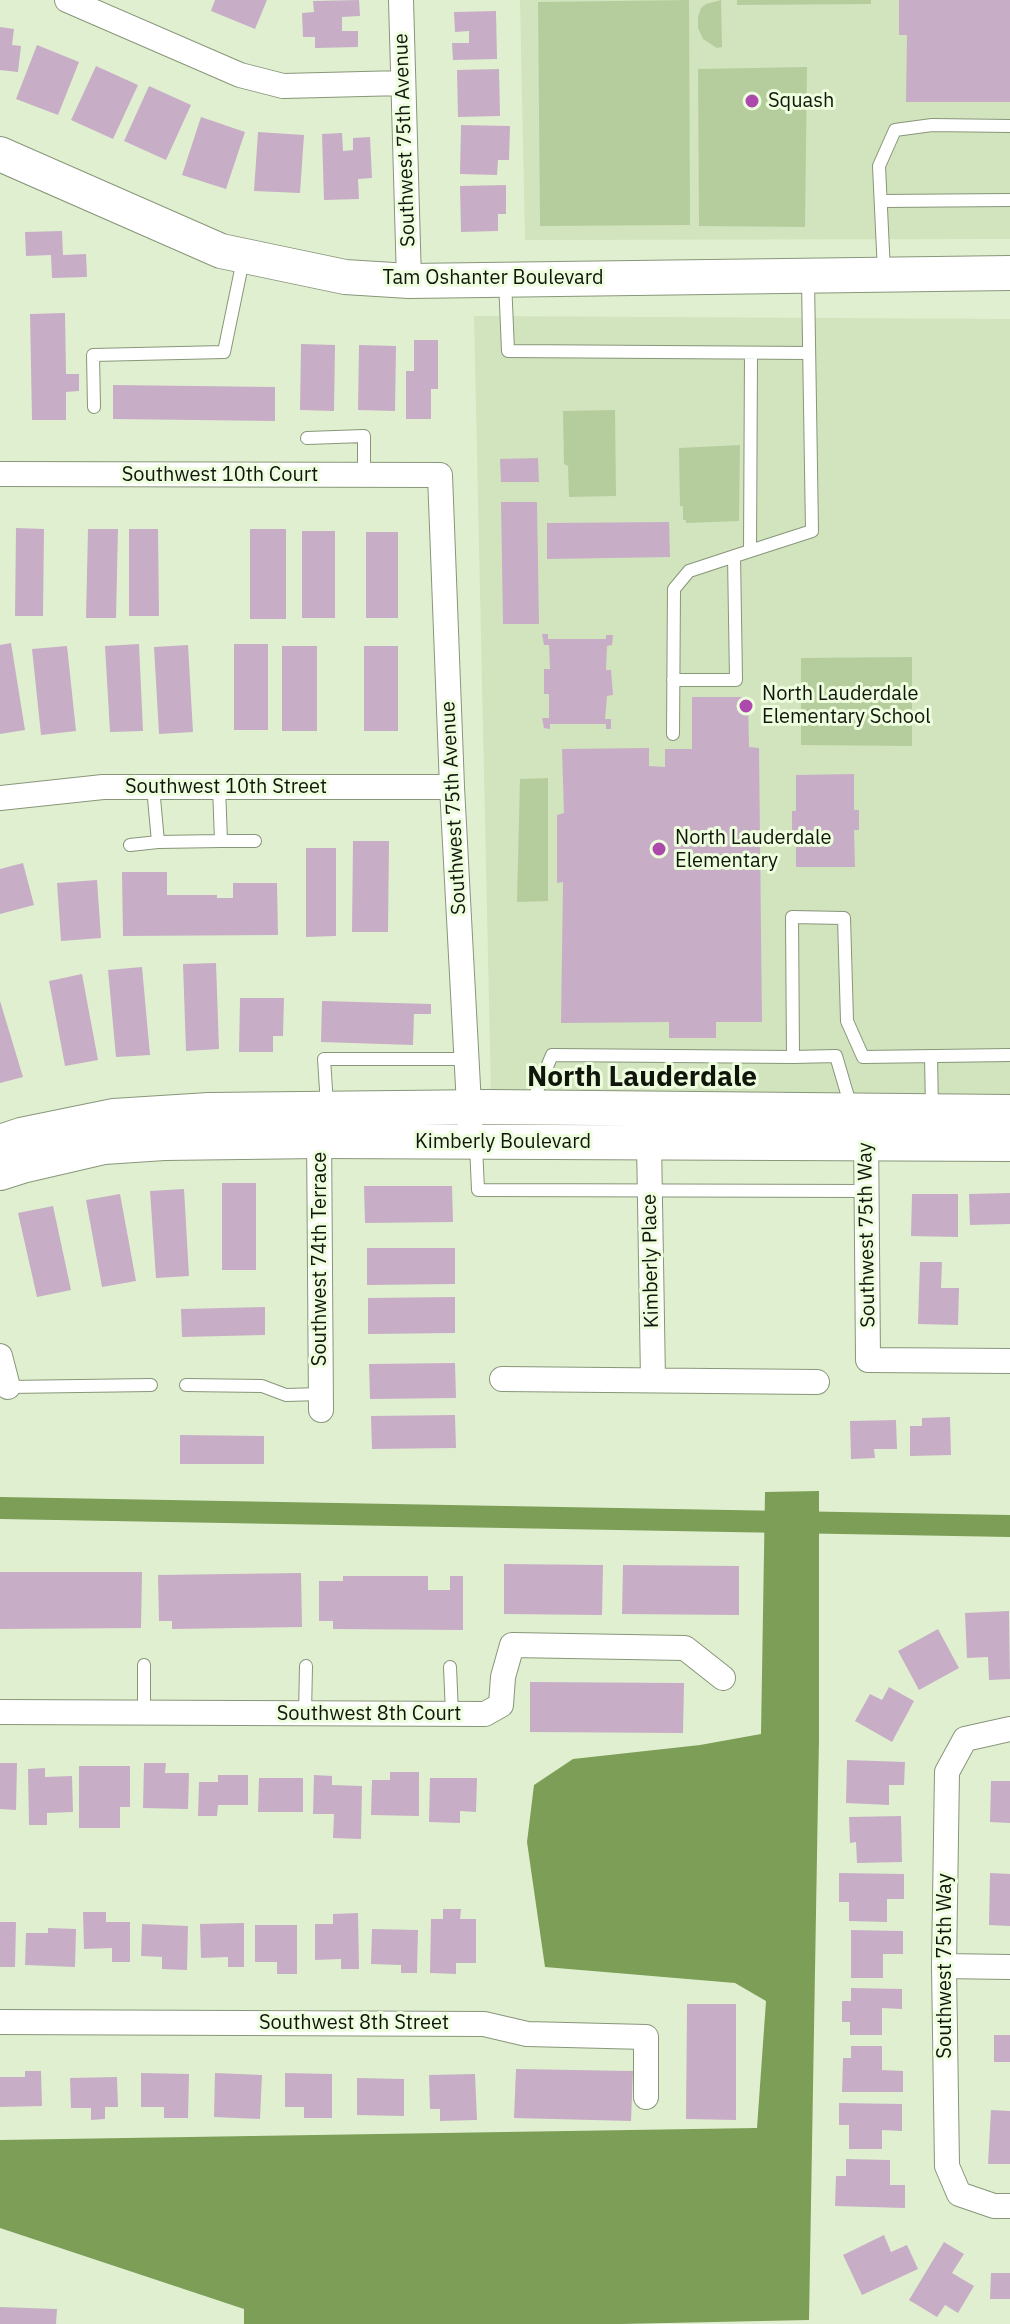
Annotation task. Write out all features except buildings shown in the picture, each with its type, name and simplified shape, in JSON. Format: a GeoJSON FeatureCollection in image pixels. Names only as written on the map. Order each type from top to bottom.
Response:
{"type":"FeatureCollection","features":[{"type":"Feature","properties":{"kind":"street"},"geometry":{"type":"LineString","coordinates":[[67,0],[254,79],[283,86],[403,83]]}},
{"type":"Feature","properties":{"kind":"street","name":"Southwest 75th Avenue"},"geometry":{"type":"LineString","coordinates":[[401,0],[409,281]]}},
{"type":"Feature","properties":{"kind":"street","name":"Tam Oshanter Boulevard"},"geometry":{"type":"LineString","coordinates":[[0,154],[221,251],[345,277],[409,281],[1010,273]]}},
{"type":"Feature","properties":{"kind":"street","name":"Southwest 10th Court"},"geometry":{"type":"LineString","coordinates":[[0,474],[440,475]]}},
{"type":"Feature","properties":{"kind":"street","name":"Southwest 75th Avenue"},"geometry":{"type":"LineString","coordinates":[[440,475],[452,787],[473,1141]]}},
{"type":"Feature","properties":{"kind":"street","name":"Southwest 10th Street"},"geometry":{"type":"LineString","coordinates":[[0,798],[103,787],[452,787]]}},
{"type":"Feature","properties":{"kind":"street","name":"Kimberly Boulevard"},"geometry":{"type":"LineString","coordinates":[[0,1173],[104,1147],[164,1143],[321,1119],[469,1107],[861,1122],[967,1144],[1010,1144]]}},
{"type":"Feature","properties":{"kind":"street","name":"Kimberly Boulevard"},"geometry":{"type":"LineString","coordinates":[[0,1142],[114,1116],[209,1110],[321,1119],[473,1141],[649,1142],[861,1122],[932,1111],[1010,1112]]}},
{"type":"Feature","properties":{"kind":"street","name":"Southwest 74th Terrace"},"geometry":{"type":"LineString","coordinates":[[321,1119],[321,1402]]}},
{"type":"Feature","properties":{"kind":"street","name":"Southwest 75th Way"},"geometry":{"type":"LineString","coordinates":[[861,1122],[867,1191],[868,1360],[1010,1361]]}},
{"type":"Feature","properties":{"kind":"street"},"geometry":{"type":"LineString","coordinates":[[967,1144],[992,1134],[1010,1134]]}},
{"type":"Feature","properties":{"kind":"street","name":"Kimberly Place"},"geometry":{"type":"LineString","coordinates":[[649,1142],[653,1380]]}},
{"type":"Feature","properties":{"kind":"street"},"geometry":{"type":"LineString","coordinates":[[0,1356],[8,1387]]}},
{"type":"Feature","properties":{"kind":"street"},"geometry":{"type":"LineString","coordinates":[[502,1379],[817,1382]]}},
{"type":"Feature","properties":{"kind":"street","name":"Southwest 8th Court"},"geometry":{"type":"LineString","coordinates":[[0,1712],[485,1714],[501,1705],[503,1677],[512,1645],[685,1648],[723,1678]]}},
{"type":"Feature","properties":{"kind":"street","name":"Southwest 75th Way"},"geometry":{"type":"LineString","coordinates":[[1010,1729],[965,1739],[947,1772],[944,1966],[947,2166],[959,2194],[994,2206],[1010,2206]]}},
{"type":"Feature","properties":{"kind":"street"},"geometry":{"type":"LineString","coordinates":[[944,1966],[1010,1967]]}},
{"type":"Feature","properties":{"kind":"street","name":"Southwest 8th Street"},"geometry":{"type":"LineString","coordinates":[[0,2022],[484,2024],[527,2034],[646,2037],[646,2097]]}},
{"type":"Feature","properties":{"kind":"lane"},"geometry":{"type":"LineString","coordinates":[[884,275],[879,166],[895,130],[932,125],[1010,126]]}},
{"type":"Feature","properties":{"kind":"lane"},"geometry":{"type":"LineString","coordinates":[[882,201],[1010,200]]}},
{"type":"Feature","properties":{"kind":"lane"},"geometry":{"type":"LineString","coordinates":[[94,407],[93,355],[224,352],[244,257]]}},
{"type":"Feature","properties":{"kind":"lane"},"geometry":{"type":"LineString","coordinates":[[673,734],[674,589],[689,571],[812,531],[808,276]]}},
{"type":"Feature","properties":{"kind":"lane"},"geometry":{"type":"LineString","coordinates":[[505,279],[508,351],[809,353]]}},
{"type":"Feature","properties":{"kind":"lane"},"geometry":{"type":"LineString","coordinates":[[750,551],[751,354]]}},
{"type":"Feature","properties":{"kind":"lane"},"geometry":{"type":"LineString","coordinates":[[307,438],[364,436],[364,476]]}},
{"type":"Feature","properties":{"kind":"lane"},"geometry":{"type":"LineString","coordinates":[[673,680],[736,680],[734,556]]}},
{"type":"Feature","properties":{"kind":"lane"},"geometry":{"type":"LineString","coordinates":[[153,787],[158,842]]}},
{"type":"Feature","properties":{"kind":"lane"},"geometry":{"type":"LineString","coordinates":[[219,787],[221,841]]}},
{"type":"Feature","properties":{"kind":"lane"},"geometry":{"type":"LineString","coordinates":[[130,845],[255,841]]}},
{"type":"Feature","properties":{"kind":"lane"},"geometry":{"type":"LineString","coordinates":[[793,1057],[792,917],[844,918],[847,1021],[863,1057]]}},
{"type":"Feature","properties":{"kind":"lane"},"geometry":{"type":"LineString","coordinates":[[530,1108],[552,1055],[1010,1055]]}},
{"type":"Feature","properties":{"kind":"lane"},"geometry":{"type":"LineString","coordinates":[[836,1056],[861,1122]]}},
{"type":"Feature","properties":{"kind":"lane"},"geometry":{"type":"LineString","coordinates":[[931,1056],[932,1111]]}},
{"type":"Feature","properties":{"kind":"lane"},"geometry":{"type":"LineString","coordinates":[[321,1119],[324,1059],[467,1059]]}},
{"type":"Feature","properties":{"kind":"lane"},"geometry":{"type":"LineString","coordinates":[[473,1141],[478,1190],[867,1191]]}},
{"type":"Feature","properties":{"kind":"lane"},"geometry":{"type":"LineString","coordinates":[[8,1387],[151,1385]]}},
{"type":"Feature","properties":{"kind":"lane"},"geometry":{"type":"LineString","coordinates":[[186,1385],[262,1386],[286,1395],[321,1402]]}},
{"type":"Feature","properties":{"kind":"lane"},"geometry":{"type":"LineString","coordinates":[[144,1665],[144,1713]]}},
{"type":"Feature","properties":{"kind":"lane"},"geometry":{"type":"LineString","coordinates":[[305,1714],[306,1666]]}},
{"type":"Feature","properties":{"kind":"lane"},"geometry":{"type":"LineString","coordinates":[[450,1667],[452,1714]]}},
{"type":"Feature","properties":{"kind":"shaded area"},"geometry":{"type":"Polygon","coordinates":[[[520,0],[1010,0],[1010,239],[525,240],[520,0]]]}},
{"type":"Feature","properties":{"kind":"shaded area"},"geometry":{"type":"Polygon","coordinates":[[[689,0],[690,225],[540,226],[538,2],[689,0]]]}},
{"type":"Feature","properties":{"kind":"shaded area"},"geometry":{"type":"Polygon","coordinates":[[[721,0],[722,47],[717,48],[703,39],[698,28],[698,17],[706,4],[721,0]]]}},
{"type":"Feature","properties":{"kind":"shaded area"},"geometry":{"type":"Polygon","coordinates":[[[737,0],[871,0],[871,4],[737,5],[737,0]]]}},
{"type":"Feature","properties":{"kind":"shaded area"},"geometry":{"type":"Polygon","coordinates":[[[807,67],[805,227],[699,226],[698,69],[807,67]]]}},
{"type":"Feature","properties":{"kind":"shaded area","name":"North Lauderdale Elementary School"},"geometry":{"type":"Polygon","coordinates":[[[474,316],[1010,319],[1010,1095],[491,1094],[474,316]]]}},
{"type":"Feature","properties":{"kind":"shaded area"},"geometry":{"type":"Polygon","coordinates":[[[615,410],[616,496],[569,497],[568,466],[564,464],[563,411],[615,410]]]}},
{"type":"Feature","properties":{"kind":"shaded area"},"geometry":{"type":"Polygon","coordinates":[[[740,445],[739,521],[686,523],[683,520],[683,506],[680,506],[679,448],[740,445]]]}},
{"type":"Feature","properties":{"kind":"shaded area"},"geometry":{"type":"Polygon","coordinates":[[[912,657],[912,746],[801,745],[801,658],[912,657]]]}},
{"type":"Feature","properties":{"kind":"shaded area"},"geometry":{"type":"Polygon","coordinates":[[[548,778],[548,901],[517,902],[520,779],[548,778]]]}},
{"type":"Feature","properties":{"kind":"shaded area"},"geometry":{"type":"Polygon","coordinates":[[[819,1491],[819,1738],[809,2320],[620,2324],[244,2324],[244,2309],[0,2228],[0,2140],[757,2128],[766,2001],[735,1983],[545,1967],[527,1842],[534,1785],[573,1759],[700,1745],[761,1734],[765,1492],[819,1491]]]}},
{"type":"Feature","properties":{"kind":"waterway"},"geometry":{"type":"LineString","coordinates":[[0,1508],[1010,1526]]}},
{"type":"Feature","properties":{"kind":"place","name":"Squash"},"geometry":{"type":"Point","coordinates":[752,101]}},
{"type":"Feature","properties":{"kind":"place","name":"North Lauderdale Elementary School"},"geometry":{"type":"Point","coordinates":[746,706]}},
{"type":"Feature","properties":{"kind":"place","name":"North Lauderdale Elementary"},"geometry":{"type":"Point","coordinates":[659,849]}},
{"type":"Feature","properties":{"kind":"district","name":"North Lauderdale"},"geometry":{"type":"Point","coordinates":[642,1078]}}]}
